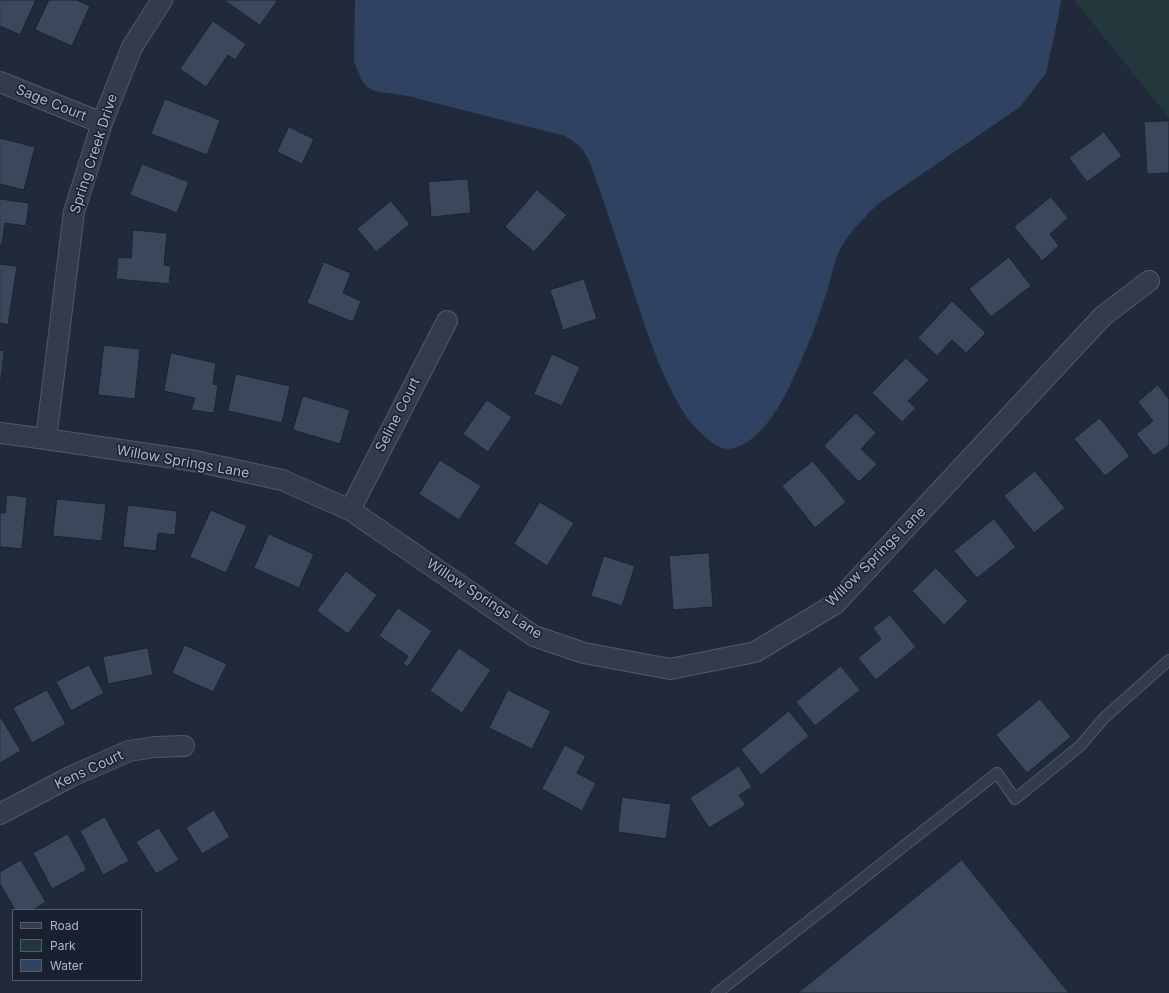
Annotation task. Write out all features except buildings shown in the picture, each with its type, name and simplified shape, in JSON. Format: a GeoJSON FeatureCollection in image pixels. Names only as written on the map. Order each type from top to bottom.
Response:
{"type":"FeatureCollection","features":[{"type":"Feature","properties":{"kind":"street","name":"Spring Creek Drive"},"geometry":{"type":"LineString","coordinates":[[46,439],[74,212],[102,123],[132,47],[162,0]]}},
{"type":"Feature","properties":{"kind":"street","name":"Sage Court"},"geometry":{"type":"LineString","coordinates":[[0,82],[102,123]]}},
{"type":"Feature","properties":{"kind":"street","name":"Willow Springs Lane"},"geometry":{"type":"LineString","coordinates":[[0,434],[46,439],[195,461],[282,480],[350,510],[534,636],[584,653],[670,669],[755,652],[835,604],[1103,316],[1149,281]]}},
{"type":"Feature","properties":{"kind":"street","name":"Seline Court"},"geometry":{"type":"LineString","coordinates":[[350,510],[447,321]]}},
{"type":"Feature","properties":{"kind":"street","name":"Kens Court"},"geometry":{"type":"LineString","coordinates":[[0,814],[72,776],[129,751],[155,747],[184,746]]}},
{"type":"Feature","properties":{"kind":"lane"},"geometry":{"type":"LineString","coordinates":[[717,993],[996,773],[1015,799],[1080,746],[1105,717],[1169,660]]}},
{"type":"Feature","properties":{"kind":"green space"},"geometry":{"type":"Polygon","coordinates":[[[1074,0],[1169,0],[1169,118],[1074,0]]]}},
{"type":"Feature","properties":{"kind":"water"},"geometry":{"type":"Polygon","coordinates":[[[355,0],[1061,0],[1046,73],[1020,107],[878,204],[856,227],[838,253],[814,330],[799,367],[775,412],[765,426],[754,437],[742,445],[724,449],[714,444],[693,425],[668,384],[646,328],[592,169],[587,156],[579,146],[565,136],[408,96],[374,91],[367,87],[362,81],[354,62],[355,0]]]}}]}
